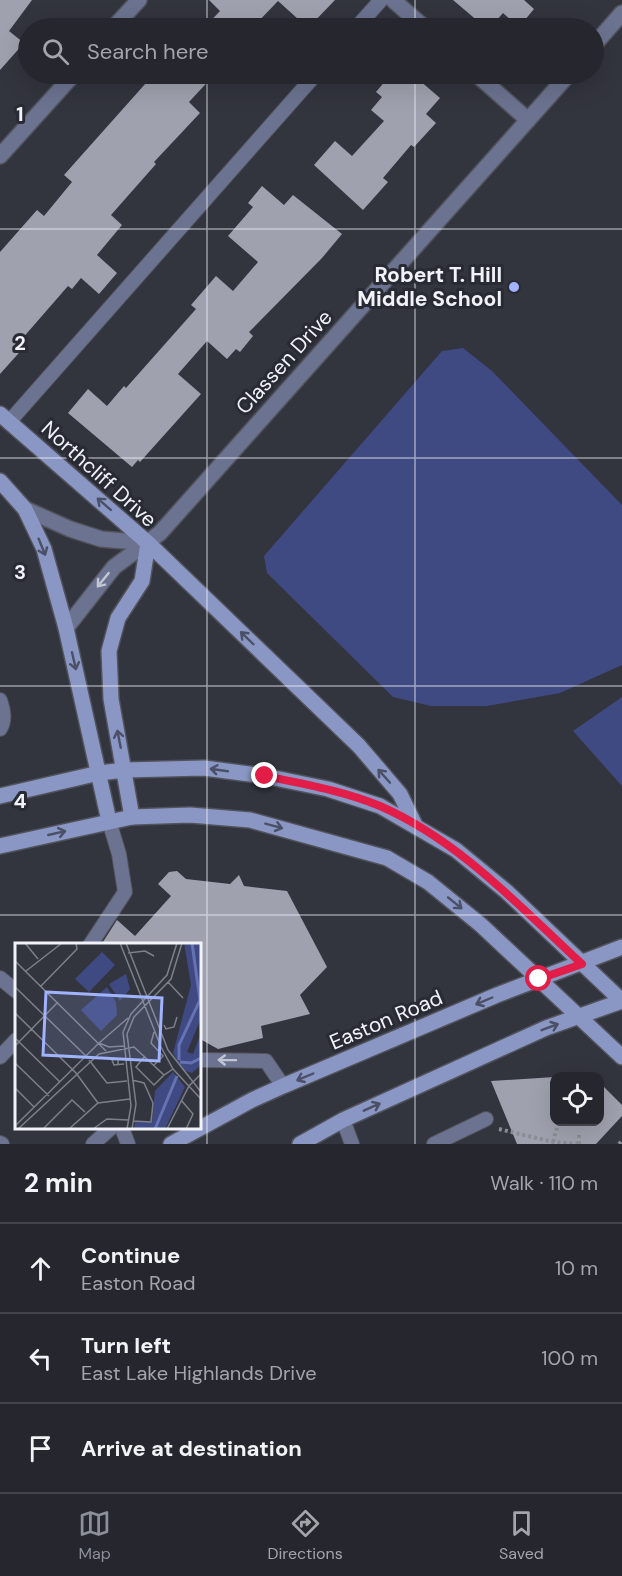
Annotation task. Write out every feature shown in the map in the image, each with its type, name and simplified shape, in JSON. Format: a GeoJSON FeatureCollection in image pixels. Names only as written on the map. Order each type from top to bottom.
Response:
{"type":"FeatureCollection","features":[{"type":"Feature","properties":{"kind":"main road","name":"Northcliff Drive"},"geometry":{"type":"LineString","coordinates":[[4,418],[148,543],[142,581],[117,618],[109,651],[111,699],[132,817]]}},
{"type":"Feature","properties":{"kind":"main road"},"geometry":{"type":"LineString","coordinates":[[0,481],[25,509],[44,549],[66,628],[108,821]]}},
{"type":"Feature","properties":{"kind":"main road"},"geometry":{"type":"LineString","coordinates":[[148,543],[359,746],[400,794],[415,825]]}},
{"type":"Feature","properties":{"kind":"main road"},"geometry":{"type":"LineString","coordinates":[[0,796],[99,773],[204,768],[265,776],[328,789],[380,806],[456,850],[507,892],[622,1001],[546,1028],[344,1120],[300,1144]]}},
{"type":"Feature","properties":{"kind":"main road"},"geometry":{"type":"LineString","coordinates":[[0,846],[132,817],[190,815],[250,820],[387,858],[428,882],[481,925],[622,1057]]}},
{"type":"Feature","properties":{"kind":"main road","name":"Easton Road"},"geometry":{"type":"LineString","coordinates":[[201,1128],[283,1086],[539,979],[622,947]]}},
{"type":"Feature","properties":{"kind":"main road","name":"Easton Road"},"geometry":{"type":"LineString","coordinates":[[171,1144],[199,1129]]}},
{"type":"Feature","properties":{"kind":"street"},"geometry":{"type":"LineString","coordinates":[[122,18],[139,0]]}},
{"type":"Feature","properties":{"kind":"street"},"geometry":{"type":"LineString","coordinates":[[393,0],[414,18]]}},
{"type":"Feature","properties":{"kind":"street"},"geometry":{"type":"LineString","coordinates":[[604,34],[622,13]]}},
{"type":"Feature","properties":{"kind":"street"},"geometry":{"type":"LineString","coordinates":[[0,156],[65,84]]}},
{"type":"Feature","properties":{"kind":"street"},"geometry":{"type":"LineString","coordinates":[[487,84],[528,120]]}},
{"type":"Feature","properties":{"kind":"street","name":"Classen Drive"},"geometry":{"type":"LineString","coordinates":[[66,628],[114,567],[160,533],[560,84]]}},
{"type":"Feature","properties":{"kind":"street"},"geometry":{"type":"LineString","coordinates":[[25,509],[70,529],[101,538],[148,543]]}},
{"type":"Feature","properties":{"kind":"lane"},"geometry":{"type":"LineString","coordinates":[[365,18],[381,0]]}},
{"type":"Feature","properties":{"kind":"lane"},"geometry":{"type":"LineString","coordinates":[[4,418],[307,84]]}},
{"type":"Feature","properties":{"kind":"lane"},"geometry":{"type":"LineString","coordinates":[[0,700],[4,710],[0,729]]}},
{"type":"Feature","properties":{"kind":"lane"},"geometry":{"type":"LineString","coordinates":[[91,943],[125,892],[119,854],[108,821]]}},
{"type":"Feature","properties":{"kind":"lane"},"geometry":{"type":"LineString","coordinates":[[0,978],[15,990]]}},
{"type":"Feature","properties":{"kind":"lane"},"geometry":{"type":"LineString","coordinates":[[0,1057],[15,1041]]}},
{"type":"Feature","properties":{"kind":"lane"},"geometry":{"type":"LineString","coordinates":[[201,1060],[266,1061],[283,1086]]}},
{"type":"Feature","properties":{"kind":"lane"},"geometry":{"type":"LineString","coordinates":[[434,1144],[486,1119]]}},
{"type":"Feature","properties":{"kind":"lane"},"geometry":{"type":"LineString","coordinates":[[344,1120],[352,1144]]}},
{"type":"Feature","properties":{"kind":"lane"},"geometry":{"type":"LineString","coordinates":[[93,1144],[110,1129]]}},
{"type":"Feature","properties":{"kind":"lane"},"geometry":{"type":"LineString","coordinates":[[122,1129],[128,1144]]}},
{"type":"Feature","properties":{"kind":"path"},"geometry":{"type":"LineString","coordinates":[[486,1119],[495,1128],[553,1142],[580,1144],[579,1135]]}},
{"type":"Feature","properties":{"kind":"path"},"geometry":{"type":"LineString","coordinates":[[553,1142],[557,1128]]}},
{"type":"Feature","properties":{"kind":"shaded area"},"geometry":{"type":"Polygon","coordinates":[[[463,348],[492,371],[622,505],[622,665],[560,693],[487,706],[431,706],[393,697],[267,573],[264,556],[442,351],[463,348]]]}},
{"type":"Feature","properties":{"kind":"shaded area"},"geometry":{"type":"Polygon","coordinates":[[[622,697],[622,786],[573,731],[622,697]]]}},
{"type":"Feature","properties":{"kind":"building"},"geometry":{"type":"Polygon","coordinates":[[[0,0],[32,0],[9,31],[18,38],[18,50],[0,70],[0,0]]]}},
{"type":"Feature","properties":{"kind":"building"},"geometry":{"type":"Polygon","coordinates":[[[209,0],[335,0],[318,18],[297,18],[278,1],[262,18],[213,18],[220,11],[209,0]]]}},
{"type":"Feature","properties":{"kind":"building"},"geometry":{"type":"Polygon","coordinates":[[[453,0],[524,0],[534,9],[526,18],[509,18],[503,13],[499,18],[474,18],[453,0]]]}},
{"type":"Feature","properties":{"kind":"building"},"geometry":{"type":"Polygon","coordinates":[[[145,84],[206,84],[189,102],[200,113],[154,162],[156,164],[111,215],[122,225],[97,255],[117,273],[99,294],[81,278],[72,289],[68,286],[21,340],[26,345],[0,374],[0,252],[37,210],[44,216],[72,182],[64,175],[145,84]]]}},
{"type":"Feature","properties":{"kind":"building"},"geometry":{"type":"Polygon","coordinates":[[[383,84],[424,84],[440,98],[426,114],[436,123],[414,147],[411,145],[383,178],[388,182],[363,210],[314,165],[335,141],[352,156],[384,121],[371,110],[382,97],[376,92],[383,84]]]}},
{"type":"Feature","properties":{"kind":"building"},"geometry":{"type":"Polygon","coordinates":[[[262,186],[284,205],[293,195],[342,234],[322,258],[249,332],[253,336],[240,352],[236,349],[227,359],[207,341],[178,374],[201,394],[140,462],[138,460],[132,467],[68,413],[88,389],[107,406],[124,386],[126,388],[196,309],[191,305],[216,276],[233,291],[258,262],[228,236],[253,207],[248,203],[262,186]]]}},
{"type":"Feature","properties":{"kind":"building"},"geometry":{"type":"Polygon","coordinates":[[[177,871],[186,879],[230,884],[239,875],[244,886],[287,891],[327,967],[300,995],[310,1014],[261,1026],[263,1038],[218,1049],[201,1040],[201,943],[102,943],[117,920],[135,936],[171,896],[158,884],[169,872],[177,871]]]}},
{"type":"Feature","properties":{"kind":"building"},"geometry":{"type":"Polygon","coordinates":[[[550,1077],[550,1126],[604,1126],[604,1087],[622,1105],[622,1116],[596,1144],[517,1144],[491,1081],[550,1077]]]}},
{"type":"Feature","properties":{"kind":"place","name":"Robert T. Hill Middle School"},"geometry":{"type":"Point","coordinates":[514,287]}},
{"type":"Feature","properties":{"kind":"route"},"geometry":{"type":"LineString","coordinates":[[265,776],[328,789],[380,806],[456,850],[507,892],[582,964],[539,979]]}}]}
